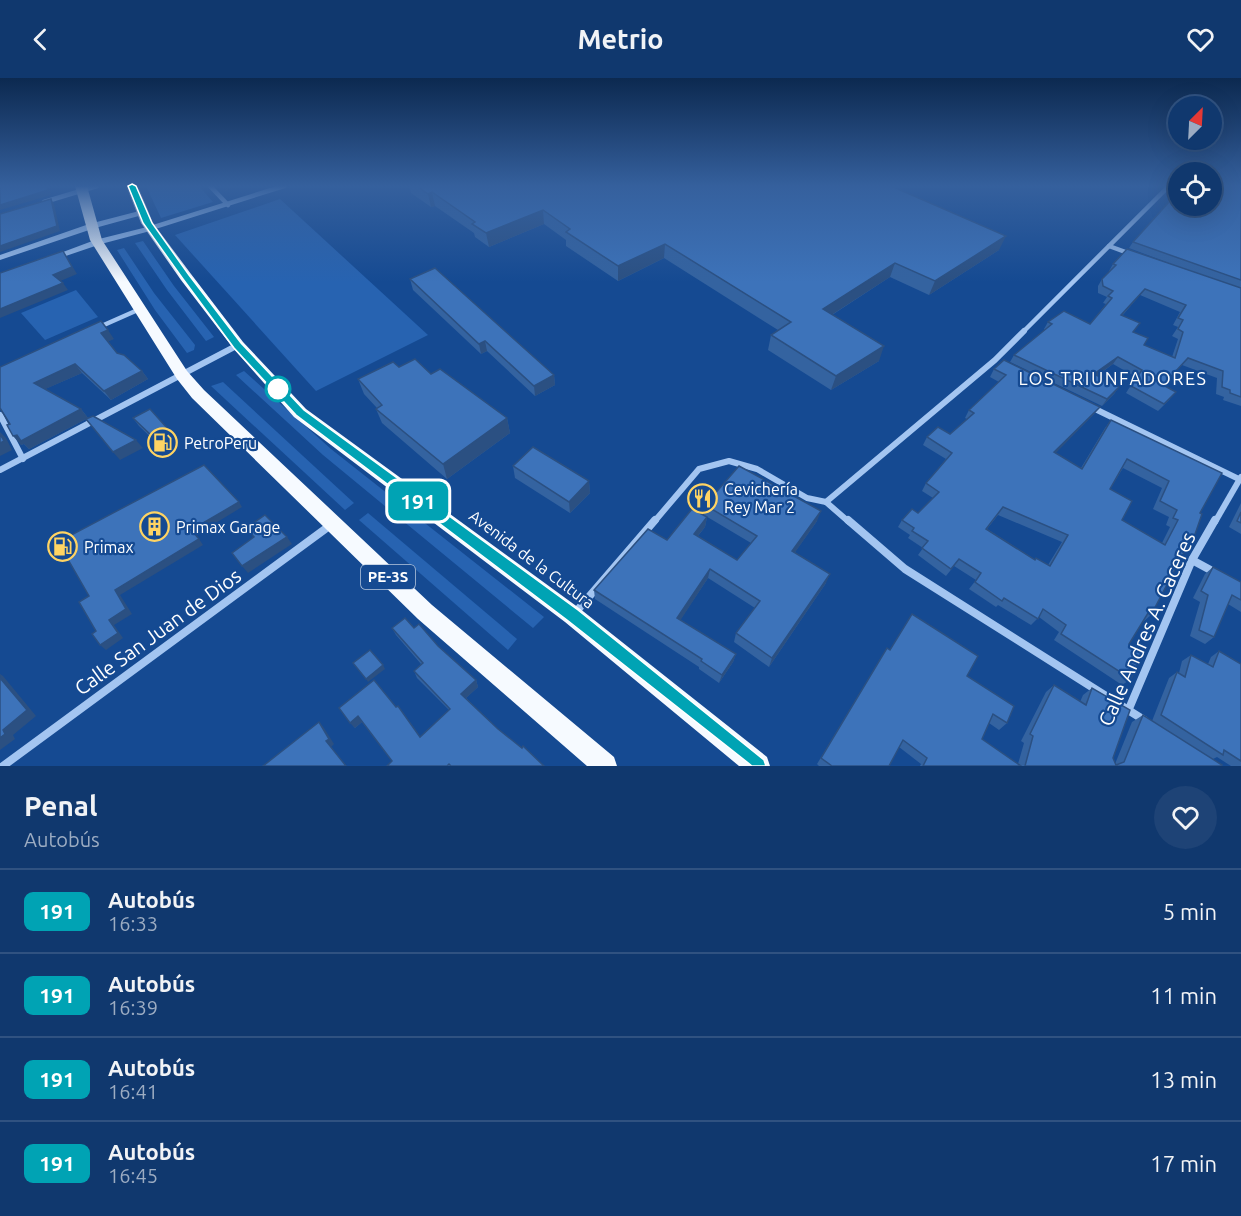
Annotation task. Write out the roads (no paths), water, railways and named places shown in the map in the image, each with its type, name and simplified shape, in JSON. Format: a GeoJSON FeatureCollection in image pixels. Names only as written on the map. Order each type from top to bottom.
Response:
{"type":"FeatureCollection","features":[{"type":"Feature","properties":{"kind":"highway","name":"PE-3S"},"geometry":{"type":"LineString","coordinates":[[90,218],[98,242],[182,375],[243,439],[425,612],[605,766]]}},
{"type":"Feature","properties":{"kind":"highway","name":"Avenida de la Cultura"},"geometry":{"type":"LineString","coordinates":[[146,218],[238,345],[307,418],[572,615],[758,766]]}},
{"type":"Feature","properties":{"kind":"street"},"geometry":{"type":"LineString","coordinates":[[0,258],[121,218]]}},
{"type":"Feature","properties":{"kind":"street"},"geometry":{"type":"LineString","coordinates":[[44,261],[98,242],[184,218]]}},
{"type":"Feature","properties":{"kind":"street"},"geometry":{"type":"LineString","coordinates":[[826,502],[995,360],[1136,218]]}},
{"type":"Feature","properties":{"kind":"street"},"geometry":{"type":"LineString","coordinates":[[1109,246],[1142,258]]}},
{"type":"Feature","properties":{"kind":"street"},"geometry":{"type":"LineString","coordinates":[[86,333],[140,309]]}},
{"type":"Feature","properties":{"kind":"street"},"geometry":{"type":"LineString","coordinates":[[0,470],[238,345]]}},
{"type":"Feature","properties":{"kind":"street"},"geometry":{"type":"LineString","coordinates":[[995,360],[1006,365]]}},
{"type":"Feature","properties":{"kind":"street"},"geometry":{"type":"LineString","coordinates":[[1080,402],[1241,479]]}},
{"type":"Feature","properties":{"kind":"street"},"geometry":{"type":"LineString","coordinates":[[0,415],[23,459]]}},
{"type":"Feature","properties":{"kind":"street"},"geometry":{"type":"LineString","coordinates":[[572,615],[699,469],[729,461],[757,469],[807,498],[826,502],[905,569],[1156,728]]}},
{"type":"Feature","properties":{"kind":"street","name":"Calle Andres A. Caceres"},"geometry":{"type":"LineString","coordinates":[[1124,721],[1192,560],[1241,479]]}},
{"type":"Feature","properties":{"kind":"street","name":"Calle San Juan de Dios"},"geometry":{"type":"LineString","coordinates":[[3,766],[333,524]]}},
{"type":"Feature","properties":{"kind":"street"},"geometry":{"type":"LineString","coordinates":[[1192,560],[1222,576]]}},
{"type":"Feature","properties":{"kind":"place","name":"PetroPeru"},"geometry":{"type":"Point","coordinates":[163,443]}},
{"type":"Feature","properties":{"kind":"place","name":"Cevichería Rey Mar 2"},"geometry":{"type":"Point","coordinates":[703,498]}},
{"type":"Feature","properties":{"kind":"place","name":"Primax Garage"},"geometry":{"type":"Point","coordinates":[155,527]}},
{"type":"Feature","properties":{"kind":"place","name":"Primax"},"geometry":{"type":"Point","coordinates":[63,547]}},
{"type":"Feature","properties":{"kind":"district","name":"LOS TRIUNFADORES"},"geometry":{"type":"Point","coordinates":[1113,379]}}]}
